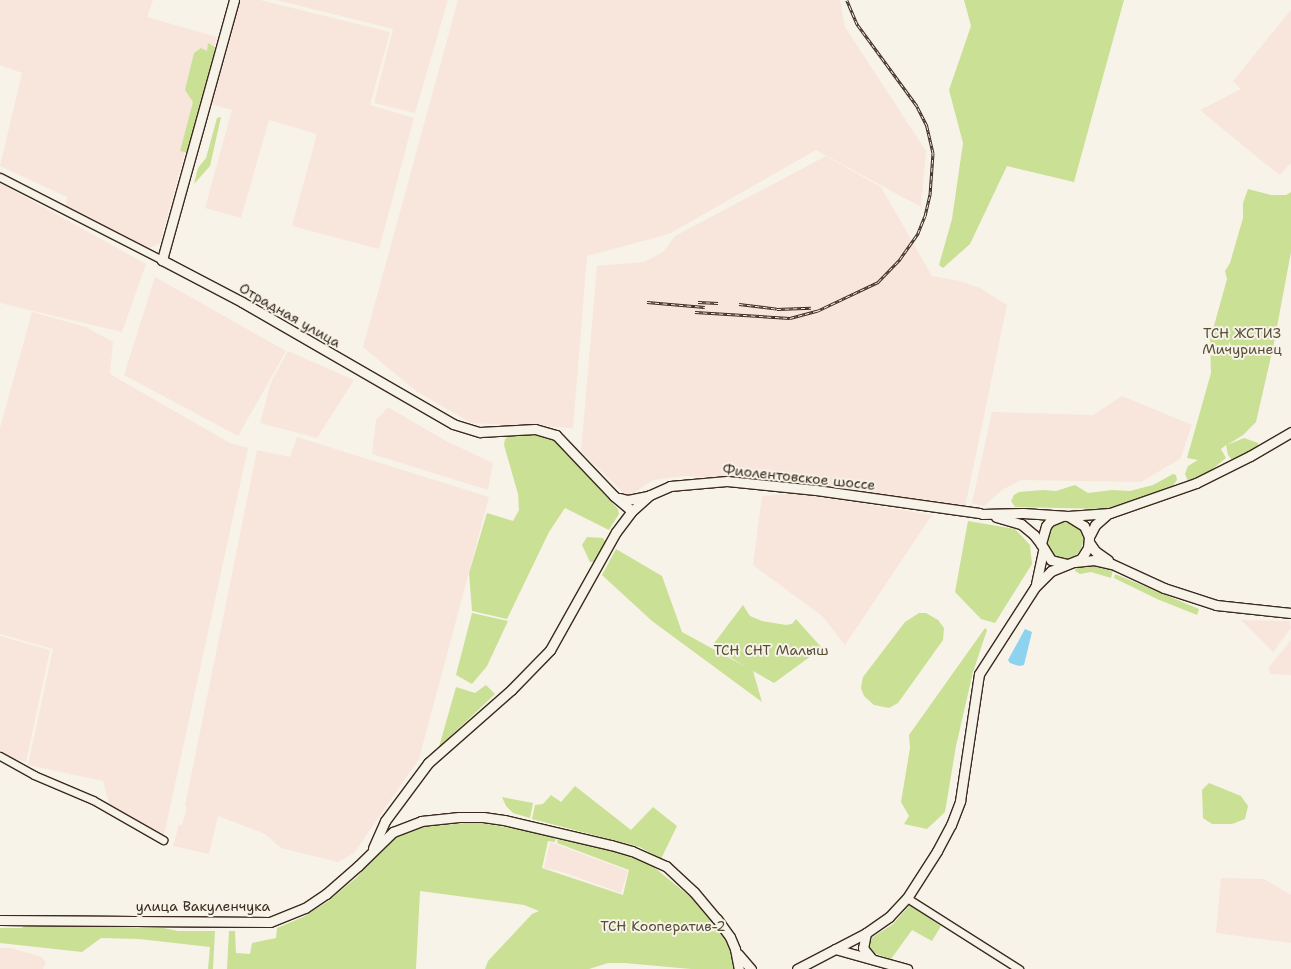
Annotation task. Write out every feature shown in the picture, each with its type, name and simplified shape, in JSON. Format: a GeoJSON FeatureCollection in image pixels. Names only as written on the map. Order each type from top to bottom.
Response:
{"type":"FeatureCollection","features":[{"type":"Feature","properties":{"kind":"main road"},"geometry":{"type":"LineString","coordinates":[[162,260],[234,0]]}},
{"type":"Feature","properties":{"kind":"main road","name":"Отрадная улица"},"geometry":{"type":"LineString","coordinates":[[162,260],[242,302],[453,424],[480,432],[535,429],[556,435],[614,496],[632,511]]}},
{"type":"Feature","properties":{"kind":"main road","name":"Фиолентовское шоссе"},"geometry":{"type":"LineString","coordinates":[[980,514],[1023,513],[1065,516],[1110,513],[1196,484],[1291,432]]}},
{"type":"Feature","properties":{"kind":"main road","name":"Фиолентовское шоссе"},"geometry":{"type":"LineString","coordinates":[[372,851],[385,821],[428,763],[511,690],[550,650],[623,522],[650,495],[670,486],[727,481],[825,491],[980,514],[1021,524],[1034,535],[1052,560],[1072,563]]}},
{"type":"Feature","properties":{"kind":"main road"},"geometry":{"type":"LineString","coordinates":[[614,496],[628,500],[650,495]]}},
{"type":"Feature","properties":{"kind":"main road"},"geometry":{"type":"LineString","coordinates":[[614,496],[622,506],[623,522]]}},
{"type":"Feature","properties":{"kind":"main road","name":"Фиолентовское шоссе"},"geometry":{"type":"LineString","coordinates":[[797,969],[866,933],[890,917],[907,898],[937,851],[958,809],[979,674],[1035,587],[1051,571],[1072,563],[1085,554],[1095,525],[1110,513]]}},
{"type":"Feature","properties":{"kind":"main road"},"geometry":{"type":"LineString","coordinates":[[1065,516],[1084,526],[1095,551],[1112,564]]}},
{"type":"Feature","properties":{"kind":"main road","name":"Фиолентовское шоссе"},"geometry":{"type":"LineString","coordinates":[[1035,587],[1041,568],[1046,526],[1065,516]]}},
{"type":"Feature","properties":{"kind":"main road"},"geometry":{"type":"LineString","coordinates":[[1072,563],[1094,560],[1112,564],[1164,588],[1216,605],[1291,612]]}},
{"type":"Feature","properties":{"kind":"main road","name":"улица Вакуленчука"},"geometry":{"type":"LineString","coordinates":[[0,920],[270,922],[305,908],[326,894],[393,832],[421,821],[459,817],[483,817],[532,826],[632,851],[669,871]]}},
{"type":"Feature","properties":{"kind":"main road"},"geometry":{"type":"LineString","coordinates":[[385,821],[383,827],[385,831],[393,832]]}},
{"type":"Feature","properties":{"kind":"main road"},"geometry":{"type":"LineString","coordinates":[[669,871],[717,919],[735,949],[751,969]]}},
{"type":"Feature","properties":{"kind":"main road"},"geometry":{"type":"LineString","coordinates":[[669,871],[693,895],[728,939],[737,969]]}},
{"type":"Feature","properties":{"kind":"main road"},"geometry":{"type":"LineString","coordinates":[[866,933],[863,948],[871,958]]}},
{"type":"Feature","properties":{"kind":"main road"},"geometry":{"type":"LineString","coordinates":[[849,943],[871,958]]}},
{"type":"Feature","properties":{"kind":"main road"},"geometry":{"type":"LineString","coordinates":[[735,949],[737,969]]}},
{"type":"Feature","properties":{"kind":"main road"},"geometry":{"type":"LineString","coordinates":[[835,949],[907,969]]}},
{"type":"Feature","properties":{"kind":"street"},"geometry":{"type":"LineString","coordinates":[[0,177],[162,260]]}},
{"type":"Feature","properties":{"kind":"street"},"geometry":{"type":"LineString","coordinates":[[0,756],[34,775],[92,800],[163,840]]}},
{"type":"Feature","properties":{"kind":"street"},"geometry":{"type":"LineString","coordinates":[[907,898],[1019,969]]}},
{"type":"Feature","properties":{"kind":"shaded area"},"geometry":{"type":"Polygon","coordinates":[[[0,0],[153,0],[147,17],[217,37],[160,243],[149,248],[66,206],[67,197],[0,166],[22,73],[0,65],[0,0]]]}},
{"type":"Feature","properties":{"kind":"shaded area"},"geometry":{"type":"Polygon","coordinates":[[[237,0],[260,0],[390,32],[370,105],[414,118],[379,249],[292,226],[317,134],[269,120],[241,218],[205,208],[232,110],[211,104],[237,0]]]}},
{"type":"Feature","properties":{"kind":"shaded area"},"geometry":{"type":"Polygon","coordinates":[[[276,0],[448,0],[415,113],[374,103],[393,29],[276,0]]]}},
{"type":"Feature","properties":{"kind":"shaded area"},"geometry":{"type":"Polygon","coordinates":[[[458,0],[840,0],[845,27],[926,151],[921,207],[816,150],[669,234],[587,256],[573,428],[471,423],[416,391],[363,347],[458,0]]]}},
{"type":"Feature","properties":{"kind":"shaded area"},"geometry":{"type":"Polygon","coordinates":[[[1291,10],[1291,163],[1279,175],[1200,110],[1241,89],[1233,81],[1291,10]]]}},
{"type":"Feature","properties":{"kind":"shaded area"},"geometry":{"type":"Polygon","coordinates":[[[826,156],[881,187],[932,276],[960,281],[980,288],[1007,305],[965,507],[784,482],[685,476],[653,480],[628,497],[581,452],[597,266],[644,262],[663,252],[675,236],[826,156]]]}},
{"type":"Feature","properties":{"kind":"shaded area"},"geometry":{"type":"Polygon","coordinates":[[[0,183],[146,264],[122,332],[0,303],[0,183]]]}},
{"type":"Feature","properties":{"kind":"shaded area"},"geometry":{"type":"Polygon","coordinates":[[[155,277],[286,351],[238,436],[124,375],[155,277]]]}},
{"type":"Feature","properties":{"kind":"shaded area"},"geometry":{"type":"Polygon","coordinates":[[[32,312],[86,327],[113,342],[110,374],[230,443],[248,448],[164,835],[110,807],[103,781],[28,765],[53,649],[0,634],[0,428],[32,312]]]}},
{"type":"Feature","properties":{"kind":"shaded area"},"geometry":{"type":"Polygon","coordinates":[[[288,351],[354,380],[317,438],[260,423],[271,382],[288,351]]]}},
{"type":"Feature","properties":{"kind":"shaded area"},"geometry":{"type":"Polygon","coordinates":[[[1122,396],[1192,425],[1180,459],[1141,482],[1021,480],[1002,490],[984,506],[972,503],[992,412],[1093,415],[1122,396]]]}},
{"type":"Feature","properties":{"kind":"shaded area"},"geometry":{"type":"Polygon","coordinates":[[[388,407],[446,441],[493,463],[488,490],[372,454],[376,420],[388,407]]]}},
{"type":"Feature","properties":{"kind":"shaded area"},"geometry":{"type":"Polygon","coordinates":[[[297,437],[489,497],[419,759],[354,853],[338,862],[281,848],[265,834],[218,816],[209,854],[173,846],[187,807],[185,806],[257,450],[290,457],[297,437]]]}},
{"type":"Feature","properties":{"kind":"shaded area"},"geometry":{"type":"Polygon","coordinates":[[[800,493],[932,515],[845,645],[822,616],[753,565],[762,496],[800,493]]]}},
{"type":"Feature","properties":{"kind":"shaded area"},"geometry":{"type":"Polygon","coordinates":[[[1241,620],[1289,621],[1291,628],[1273,652],[1241,620]]]}},
{"type":"Feature","properties":{"kind":"shaded area"},"geometry":{"type":"Polygon","coordinates":[[[0,636],[50,650],[26,762],[0,755],[0,636]]]}},
{"type":"Feature","properties":{"kind":"shaded area"},"geometry":{"type":"Polygon","coordinates":[[[1291,640],[1291,675],[1270,674],[1269,667],[1291,640]]]}},
{"type":"Feature","properties":{"kind":"shaded area"},"geometry":{"type":"Polygon","coordinates":[[[550,842],[628,871],[621,893],[563,872],[544,868],[550,842]]]}},
{"type":"Feature","properties":{"kind":"shaded area"},"geometry":{"type":"Polygon","coordinates":[[[1221,878],[1264,879],[1291,895],[1291,943],[1216,933],[1221,878]]]}},
{"type":"Feature","properties":{"kind":"shaded area"},"geometry":{"type":"Polygon","coordinates":[[[0,948],[11,948],[42,957],[46,963],[43,969],[0,969],[0,948]]]}},
{"type":"Feature","properties":{"kind":"green space"},"geometry":{"type":"Polygon","coordinates":[[[964,0],[1124,0],[1074,182],[1007,166],[970,244],[943,268],[939,265],[952,219],[963,143],[949,90],[971,26],[964,0]]]}},
{"type":"Feature","properties":{"kind":"green space"},"geometry":{"type":"Polygon","coordinates":[[[208,43],[215,47],[213,63],[189,153],[180,151],[193,102],[185,90],[194,53],[201,48],[207,51],[208,43]]]}},
{"type":"Feature","properties":{"kind":"green space"},"geometry":{"type":"Polygon","coordinates":[[[221,117],[210,166],[194,184],[198,168],[206,158],[217,118],[221,117]]]}},
{"type":"Feature","properties":{"kind":"green space","name":"ТСН ЖСТИЗ Мичуринец"},"geometry":{"type":"Polygon","coordinates":[[[1248,189],[1271,195],[1286,195],[1291,192],[1291,252],[1273,348],[1256,422],[1243,435],[1227,445],[1244,438],[1258,443],[1259,448],[1233,461],[1228,455],[1226,445],[1221,449],[1226,458],[1205,475],[1188,481],[1185,474],[1188,466],[1198,460],[1187,458],[1211,373],[1210,340],[1227,279],[1225,271],[1230,263],[1243,218],[1243,203],[1248,189]]]}},
{"type":"Feature","properties":{"kind":"green space"},"geometry":{"type":"Polygon","coordinates":[[[527,433],[552,438],[618,509],[619,514],[609,530],[565,508],[549,532],[507,619],[472,611],[469,573],[487,513],[513,521],[519,510],[518,494],[504,445],[505,439],[509,436],[527,433]]]}},
{"type":"Feature","properties":{"kind":"green space"},"geometry":{"type":"Polygon","coordinates":[[[1173,474],[1176,475],[1177,480],[1172,487],[1106,509],[1015,507],[1011,501],[1014,495],[1019,492],[1056,491],[1075,485],[1088,493],[1112,490],[1130,491],[1153,485],[1173,474]]]}},
{"type":"Feature","properties":{"kind":"green space"},"geometry":{"type":"Polygon","coordinates":[[[968,521],[1015,529],[1030,545],[1032,564],[995,623],[981,619],[955,592],[968,521]]]}},
{"type":"Feature","properties":{"kind":"green space"},"geometry":{"type":"Polygon","coordinates":[[[1064,521],[1078,526],[1083,540],[1078,554],[1064,559],[1050,554],[1045,540],[1050,526],[1064,521]]]}},
{"type":"Feature","properties":{"kind":"green space"},"geometry":{"type":"Polygon","coordinates":[[[587,537],[603,538],[606,543],[594,562],[590,562],[582,545],[587,537]]]}},
{"type":"Feature","properties":{"kind":"green space","name":"ТСН СНТ Малыш"},"geometry":{"type":"Polygon","coordinates":[[[616,549],[662,576],[682,632],[746,667],[712,646],[743,605],[750,616],[762,621],[786,625],[792,624],[796,619],[822,648],[774,683],[753,671],[762,702],[652,621],[602,575],[616,549]]]}},
{"type":"Feature","properties":{"kind":"green space"},"geometry":{"type":"Polygon","coordinates":[[[1092,564],[1113,570],[1111,578],[1091,572],[1080,574],[1075,571],[1076,567],[1092,564]]]}},
{"type":"Feature","properties":{"kind":"green space"},"geometry":{"type":"Polygon","coordinates":[[[1115,574],[1199,609],[1197,615],[1157,599],[1114,578],[1115,574]]]}},
{"type":"Feature","properties":{"kind":"green space"},"geometry":{"type":"Polygon","coordinates":[[[472,613],[508,621],[487,666],[472,684],[456,675],[472,613]]]}},
{"type":"Feature","properties":{"kind":"green space"},"geometry":{"type":"Polygon","coordinates":[[[919,613],[926,613],[938,620],[944,628],[943,640],[898,703],[889,708],[874,705],[864,696],[861,688],[863,677],[905,622],[919,613]]]}},
{"type":"Feature","properties":{"kind":"green space"},"geometry":{"type":"Polygon","coordinates":[[[985,628],[987,630],[973,672],[956,746],[945,812],[927,829],[904,824],[909,816],[901,802],[910,748],[909,735],[985,628]]]}},
{"type":"Feature","properties":{"kind":"green space"},"geometry":{"type":"Polygon","coordinates":[[[486,685],[495,694],[439,747],[456,687],[475,693],[486,685]]]}},
{"type":"Feature","properties":{"kind":"green space"},"geometry":{"type":"Polygon","coordinates":[[[1209,783],[1241,796],[1248,806],[1245,819],[1232,824],[1212,824],[1203,818],[1202,790],[1209,783]]]}},
{"type":"Feature","properties":{"kind":"green space"},"geometry":{"type":"Polygon","coordinates":[[[575,786],[631,830],[653,807],[677,826],[661,859],[640,847],[532,819],[535,805],[543,804],[551,795],[561,802],[575,786]]]}},
{"type":"Feature","properties":{"kind":"green space"},"geometry":{"type":"Polygon","coordinates":[[[502,797],[533,803],[530,818],[513,813],[506,806],[502,797]]]}},
{"type":"Feature","properties":{"kind":"green space","name":"ТСН Кооператив-2"},"geometry":{"type":"Polygon","coordinates":[[[476,822],[556,836],[555,842],[548,841],[542,868],[623,895],[629,870],[557,843],[558,837],[609,849],[650,864],[693,899],[713,922],[730,948],[735,969],[691,969],[608,963],[589,969],[485,969],[488,961],[532,914],[539,911],[524,905],[420,891],[416,969],[227,969],[229,931],[235,931],[236,953],[250,954],[252,943],[276,938],[277,928],[303,917],[327,902],[356,878],[391,840],[413,828],[476,822]]]}},
{"type":"Feature","properties":{"kind":"green space"},"geometry":{"type":"Polygon","coordinates":[[[910,905],[941,926],[932,941],[912,930],[891,959],[868,951],[867,941],[893,924],[910,905]]]}},
{"type":"Feature","properties":{"kind":"green space"},"geometry":{"type":"Polygon","coordinates":[[[26,925],[215,931],[213,969],[208,969],[210,947],[139,939],[101,938],[82,952],[0,943],[0,928],[22,928],[26,925]]]}},
{"type":"Feature","properties":{"kind":"water"},"geometry":{"type":"Polygon","coordinates":[[[1025,629],[1032,632],[1024,665],[1019,666],[1010,663],[1008,660],[1025,629]]]}},
{"type":"Feature","properties":{"kind":"railway"},"geometry":{"type":"LineString","coordinates":[[695,312],[790,318],[817,311],[878,282],[900,259],[918,233],[925,216],[930,195],[933,153],[927,126],[917,106],[857,24],[847,0]]}},
{"type":"Feature","properties":{"kind":"railway"},"geometry":{"type":"LineString","coordinates":[[647,302],[705,307]]}},
{"type":"Feature","properties":{"kind":"railway"},"geometry":{"type":"LineString","coordinates":[[698,302],[718,303]]}},
{"type":"Feature","properties":{"kind":"railway"},"geometry":{"type":"LineString","coordinates":[[739,304],[777,309],[811,308]]}}]}
